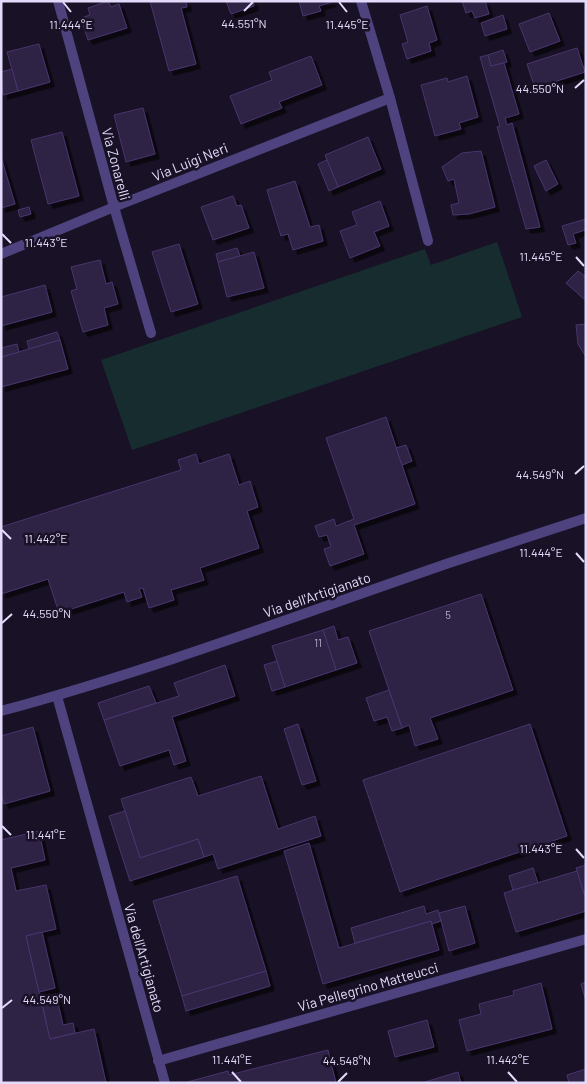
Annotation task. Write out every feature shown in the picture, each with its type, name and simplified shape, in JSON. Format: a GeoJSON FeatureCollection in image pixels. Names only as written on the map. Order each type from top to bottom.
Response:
{"type":"FeatureCollection","features":[{"type":"Feature","properties":{"kind":"street","name":"Via Zonarelli"},"geometry":{"type":"LineString","coordinates":[[58,1],[114,207],[151,333]]}},
{"type":"Feature","properties":{"kind":"street"},"geometry":{"type":"LineString","coordinates":[[361,1],[390,98],[428,241]]}},
{"type":"Feature","properties":{"kind":"street","name":"Via Luigi Neri"},"geometry":{"type":"LineString","coordinates":[[1,254],[114,207],[390,98]]}},
{"type":"Feature","properties":{"kind":"street","name":"Via dell'Artigianato"},"geometry":{"type":"LineString","coordinates":[[1,711],[57,696],[280,623],[449,563],[586,518]]}},
{"type":"Feature","properties":{"kind":"street","name":"Via dell'Artigianato"},"geometry":{"type":"LineString","coordinates":[[57,696],[164,1083]]}},
{"type":"Feature","properties":{"kind":"street","name":"Via Pellegrino Matteucci"},"geometry":{"type":"LineString","coordinates":[[158,1061],[586,939]]}},
{"type":"Feature","properties":{"kind":"green space"},"geometry":{"type":"Polygon","coordinates":[[[497,242],[522,317],[132,450],[101,360],[425,249],[431,265],[497,242]]]}},
{"type":"Feature","properties":{"kind":"building"},"geometry":{"type":"Polygon","coordinates":[[[108,1],[111,7],[119,4],[127,28],[88,40],[81,18],[90,15],[88,8],[108,1]]]}},
{"type":"Feature","properties":{"kind":"building"},"geometry":{"type":"Polygon","coordinates":[[[150,1],[186,1],[187,7],[181,8],[196,64],[169,71],[150,1]]]}},
{"type":"Feature","properties":{"kind":"building"},"geometry":{"type":"Polygon","coordinates":[[[226,1],[253,1],[254,6],[231,14],[226,1]]]}},
{"type":"Feature","properties":{"kind":"building"},"geometry":{"type":"Polygon","coordinates":[[[299,1],[332,2],[319,6],[321,11],[303,16],[299,1]]]}},
{"type":"Feature","properties":{"kind":"building"},"geometry":{"type":"Polygon","coordinates":[[[462,1],[485,1],[489,14],[475,18],[472,11],[466,13],[462,1]]]}},
{"type":"Feature","properties":{"kind":"building"},"geometry":{"type":"Polygon","coordinates":[[[427,6],[437,40],[429,43],[431,51],[407,59],[402,44],[408,42],[400,15],[427,6]]]}},
{"type":"Feature","properties":{"kind":"building"},"geometry":{"type":"Polygon","coordinates":[[[549,13],[560,41],[530,52],[519,24],[549,13]]]}},
{"type":"Feature","properties":{"kind":"building"},"geometry":{"type":"Polygon","coordinates":[[[503,15],[507,29],[485,36],[481,23],[503,15]]]}},
{"type":"Feature","properties":{"kind":"building"},"geometry":{"type":"Polygon","coordinates":[[[39,44],[50,82],[18,91],[7,52],[39,44]]]}},
{"type":"Feature","properties":{"kind":"building"},"geometry":{"type":"Polygon","coordinates":[[[577,48],[585,72],[535,88],[527,64],[577,48]]]}},
{"type":"Feature","properties":{"kind":"building"},"geometry":{"type":"Polygon","coordinates":[[[503,50],[507,62],[491,66],[488,55],[503,50]]]}},
{"type":"Feature","properties":{"kind":"building"},"geometry":{"type":"Polygon","coordinates":[[[488,55],[491,66],[504,63],[519,114],[505,118],[507,125],[512,123],[540,227],[526,229],[497,127],[500,126],[480,57],[488,55]]]}},
{"type":"Feature","properties":{"kind":"building"},"geometry":{"type":"Polygon","coordinates":[[[311,56],[322,85],[279,102],[282,108],[241,124],[230,96],[272,80],[269,72],[311,56]]]}},
{"type":"Feature","properties":{"kind":"building"},"geometry":{"type":"Polygon","coordinates":[[[12,69],[18,91],[3,95],[1,72],[12,69]]]}},
{"type":"Feature","properties":{"kind":"building"},"geometry":{"type":"Polygon","coordinates":[[[467,76],[478,117],[459,123],[461,129],[435,136],[421,85],[447,78],[448,82],[467,76]]]}},
{"type":"Feature","properties":{"kind":"building"},"geometry":{"type":"Polygon","coordinates":[[[143,108],[155,154],[126,162],[114,115],[143,108]]]}},
{"type":"Feature","properties":{"kind":"building"},"geometry":{"type":"Polygon","coordinates":[[[62,132],[79,196],[48,204],[31,140],[62,132]]]}},
{"type":"Feature","properties":{"kind":"building"},"geometry":{"type":"Polygon","coordinates":[[[368,137],[381,169],[338,187],[325,155],[368,137]]]}},
{"type":"Feature","properties":{"kind":"building"},"geometry":{"type":"Polygon","coordinates":[[[481,151],[495,207],[469,214],[453,215],[451,205],[459,203],[454,179],[448,181],[442,167],[462,153],[481,151]]]}},
{"type":"Feature","properties":{"kind":"building"},"geometry":{"type":"Polygon","coordinates":[[[1,157],[15,204],[1,208],[1,157]]]}},
{"type":"Feature","properties":{"kind":"building"},"geometry":{"type":"Polygon","coordinates":[[[327,160],[338,187],[329,191],[318,164],[327,160]]]}},
{"type":"Feature","properties":{"kind":"building"},"geometry":{"type":"Polygon","coordinates":[[[546,160],[558,184],[546,191],[534,166],[546,160]]]}},
{"type":"Feature","properties":{"kind":"building"},"geometry":{"type":"Polygon","coordinates":[[[295,181],[310,227],[319,225],[323,241],[293,250],[288,234],[281,236],[267,190],[295,181]]]}},
{"type":"Feature","properties":{"kind":"building"},"geometry":{"type":"Polygon","coordinates":[[[233,196],[237,206],[241,205],[249,228],[213,240],[201,207],[233,196]]]}},
{"type":"Feature","properties":{"kind":"building"},"geometry":{"type":"Polygon","coordinates":[[[380,201],[389,226],[374,232],[380,246],[350,258],[340,231],[357,225],[352,212],[380,201]]]}},
{"type":"Feature","properties":{"kind":"building"},"geometry":{"type":"Polygon","coordinates":[[[29,207],[31,214],[20,217],[18,210],[29,207]]]}},
{"type":"Feature","properties":{"kind":"building"},"geometry":{"type":"Polygon","coordinates":[[[586,219],[586,233],[585,230],[573,234],[576,243],[568,245],[562,226],[586,219]]]}},
{"type":"Feature","properties":{"kind":"building"},"geometry":{"type":"Polygon","coordinates":[[[179,244],[198,304],[171,312],[152,252],[179,244]]]}},
{"type":"Feature","properties":{"kind":"building"},"geometry":{"type":"Polygon","coordinates":[[[237,248],[240,256],[218,262],[216,254],[237,248]]]}},
{"type":"Feature","properties":{"kind":"building"},"geometry":{"type":"Polygon","coordinates":[[[254,252],[264,288],[227,297],[218,262],[254,252]]]}},
{"type":"Feature","properties":{"kind":"building"},"geometry":{"type":"Polygon","coordinates":[[[100,260],[106,284],[112,282],[118,304],[104,308],[108,325],[83,332],[71,291],[77,289],[71,267],[100,260]]]}},
{"type":"Feature","properties":{"kind":"building"},"geometry":{"type":"Polygon","coordinates":[[[578,271],[586,277],[586,301],[566,283],[578,271]]]}},
{"type":"Feature","properties":{"kind":"building"},"geometry":{"type":"Polygon","coordinates":[[[45,285],[52,312],[1,326],[1,297],[45,285]]]}},
{"type":"Feature","properties":{"kind":"building"},"geometry":{"type":"Polygon","coordinates":[[[586,324],[586,357],[578,344],[576,325],[586,324]]]}},
{"type":"Feature","properties":{"kind":"building"},"geometry":{"type":"Polygon","coordinates":[[[57,332],[60,340],[29,349],[27,341],[57,332]]]}},
{"type":"Feature","properties":{"kind":"building"},"geometry":{"type":"Polygon","coordinates":[[[60,340],[68,369],[1,387],[1,357],[60,340]]]}},
{"type":"Feature","properties":{"kind":"building"},"geometry":{"type":"Polygon","coordinates":[[[17,344],[19,352],[1,357],[1,348],[17,344]]]}},
{"type":"Feature","properties":{"kind":"building"},"geometry":{"type":"Polygon","coordinates":[[[386,417],[415,504],[354,525],[364,554],[330,566],[324,549],[331,547],[327,535],[319,537],[315,526],[334,519],[336,526],[354,519],[326,438],[386,417]]]}},
{"type":"Feature","properties":{"kind":"building"},"geometry":{"type":"Polygon","coordinates":[[[406,445],[412,461],[402,465],[396,448],[406,445]]]}},
{"type":"Feature","properties":{"kind":"building"},"geometry":{"type":"Polygon","coordinates":[[[196,454],[199,464],[229,454],[239,485],[250,481],[258,507],[247,511],[259,548],[200,568],[204,580],[171,590],[174,600],[149,608],[143,588],[139,589],[142,597],[127,602],[124,592],[59,613],[48,579],[1,594],[1,527],[181,470],[178,460],[196,454]]]}},
{"type":"Feature","properties":{"kind":"building"},"geometry":{"type":"Polygon","coordinates":[[[481,594],[513,690],[430,718],[438,739],[415,746],[409,725],[402,728],[369,631],[481,594]]]}},
{"type":"Feature","properties":{"kind":"building"},"geometry":{"type":"Polygon","coordinates":[[[334,626],[338,640],[348,637],[357,663],[336,670],[323,630],[334,626]]]}},
{"type":"Feature","properties":{"kind":"building"},"geometry":{"type":"Polygon","coordinates":[[[323,630],[336,670],[285,687],[272,646],[323,630]]]}},
{"type":"Feature","properties":{"kind":"building"},"geometry":{"type":"Polygon","coordinates":[[[277,661],[285,687],[272,691],[264,665],[277,661]]]}},
{"type":"Feature","properties":{"kind":"building"},"geometry":{"type":"Polygon","coordinates":[[[225,665],[235,696],[172,717],[186,761],[174,765],[169,750],[120,766],[104,720],[179,696],[174,683],[225,665]]]}},
{"type":"Feature","properties":{"kind":"building"},"geometry":{"type":"Polygon","coordinates":[[[149,686],[156,703],[104,720],[98,703],[149,686]]]}},
{"type":"Feature","properties":{"kind":"building"},"geometry":{"type":"Polygon","coordinates":[[[389,690],[402,728],[392,731],[387,717],[374,721],[366,698],[389,690]]]}},
{"type":"Feature","properties":{"kind":"building"},"geometry":{"type":"Polygon","coordinates":[[[298,724],[316,781],[302,785],[284,729],[298,724]]]}},
{"type":"Feature","properties":{"kind":"building"},"geometry":{"type":"Polygon","coordinates":[[[530,724],[567,836],[400,892],[363,780],[530,724]]]}},
{"type":"Feature","properties":{"kind":"building"},"geometry":{"type":"Polygon","coordinates":[[[33,727],[50,791],[4,804],[1,795],[1,736],[33,727]]]}},
{"type":"Feature","properties":{"kind":"building"},"geometry":{"type":"Polygon","coordinates":[[[261,776],[278,829],[315,816],[321,836],[218,869],[213,854],[204,857],[198,839],[140,858],[121,799],[191,777],[198,796],[261,776]]]}},
{"type":"Feature","properties":{"kind":"building"},"geometry":{"type":"Polygon","coordinates":[[[125,811],[140,858],[198,839],[204,857],[130,881],[109,816],[125,811]]]}},
{"type":"Feature","properties":{"kind":"building"},"geometry":{"type":"Polygon","coordinates":[[[39,831],[45,860],[11,868],[16,891],[46,885],[56,929],[26,936],[50,1039],[94,1029],[106,1083],[1,1083],[1,840],[39,831]]]}},
{"type":"Feature","properties":{"kind":"building"},"geometry":{"type":"Polygon","coordinates":[[[309,843],[339,948],[431,921],[439,950],[323,984],[284,851],[309,843]]]}},
{"type":"Feature","properties":{"kind":"building"},"geometry":{"type":"Polygon","coordinates":[[[586,865],[586,900],[576,868],[586,865]]]}},
{"type":"Feature","properties":{"kind":"building"},"geometry":{"type":"Polygon","coordinates":[[[533,868],[538,883],[513,890],[509,876],[533,868]]]}},
{"type":"Feature","properties":{"kind":"building"},"geometry":{"type":"Polygon","coordinates":[[[577,871],[586,900],[586,911],[516,932],[504,893],[577,871]]]}},
{"type":"Feature","properties":{"kind":"building"},"geometry":{"type":"Polygon","coordinates":[[[237,876],[266,971],[182,996],[153,901],[237,876]]]}},
{"type":"Feature","properties":{"kind":"building"},"geometry":{"type":"Polygon","coordinates":[[[424,906],[426,914],[438,910],[441,921],[432,924],[431,921],[355,943],[351,928],[424,906]]]}},
{"type":"Feature","properties":{"kind":"building"},"geometry":{"type":"Polygon","coordinates":[[[465,906],[475,943],[449,951],[439,913],[465,906]]]}},
{"type":"Feature","properties":{"kind":"building"},"geometry":{"type":"Polygon","coordinates":[[[42,932],[55,988],[39,992],[26,936],[42,932]]]}},
{"type":"Feature","properties":{"kind":"building"},"geometry":{"type":"Polygon","coordinates":[[[266,971],[270,986],[186,1011],[182,996],[266,971]]]}},
{"type":"Feature","properties":{"kind":"building"},"geometry":{"type":"Polygon","coordinates":[[[586,982],[586,1001],[581,984],[586,982]]]}},
{"type":"Feature","properties":{"kind":"building"},"geometry":{"type":"Polygon","coordinates":[[[541,983],[552,1029],[467,1051],[459,1020],[481,1014],[479,1004],[514,995],[513,991],[541,983]]]}},
{"type":"Feature","properties":{"kind":"building"},"geometry":{"type":"Polygon","coordinates":[[[56,994],[63,1025],[73,1023],[75,1033],[50,1039],[41,998],[56,994]]]}},
{"type":"Feature","properties":{"kind":"building"},"geometry":{"type":"Polygon","coordinates":[[[427,1020],[434,1047],[395,1057],[388,1031],[427,1020]]]}},
{"type":"Feature","properties":{"kind":"building"},"geometry":{"type":"Polygon","coordinates":[[[328,1050],[336,1083],[184,1083],[228,1071],[229,1075],[328,1050]]]}},
{"type":"Feature","properties":{"kind":"building"},"geometry":{"type":"Polygon","coordinates":[[[586,1069],[586,1083],[569,1083],[567,1075],[586,1069]]]}},
{"type":"Feature","properties":{"kind":"building"},"geometry":{"type":"Polygon","coordinates":[[[458,1072],[461,1083],[422,1083],[458,1072]]]}}]}
